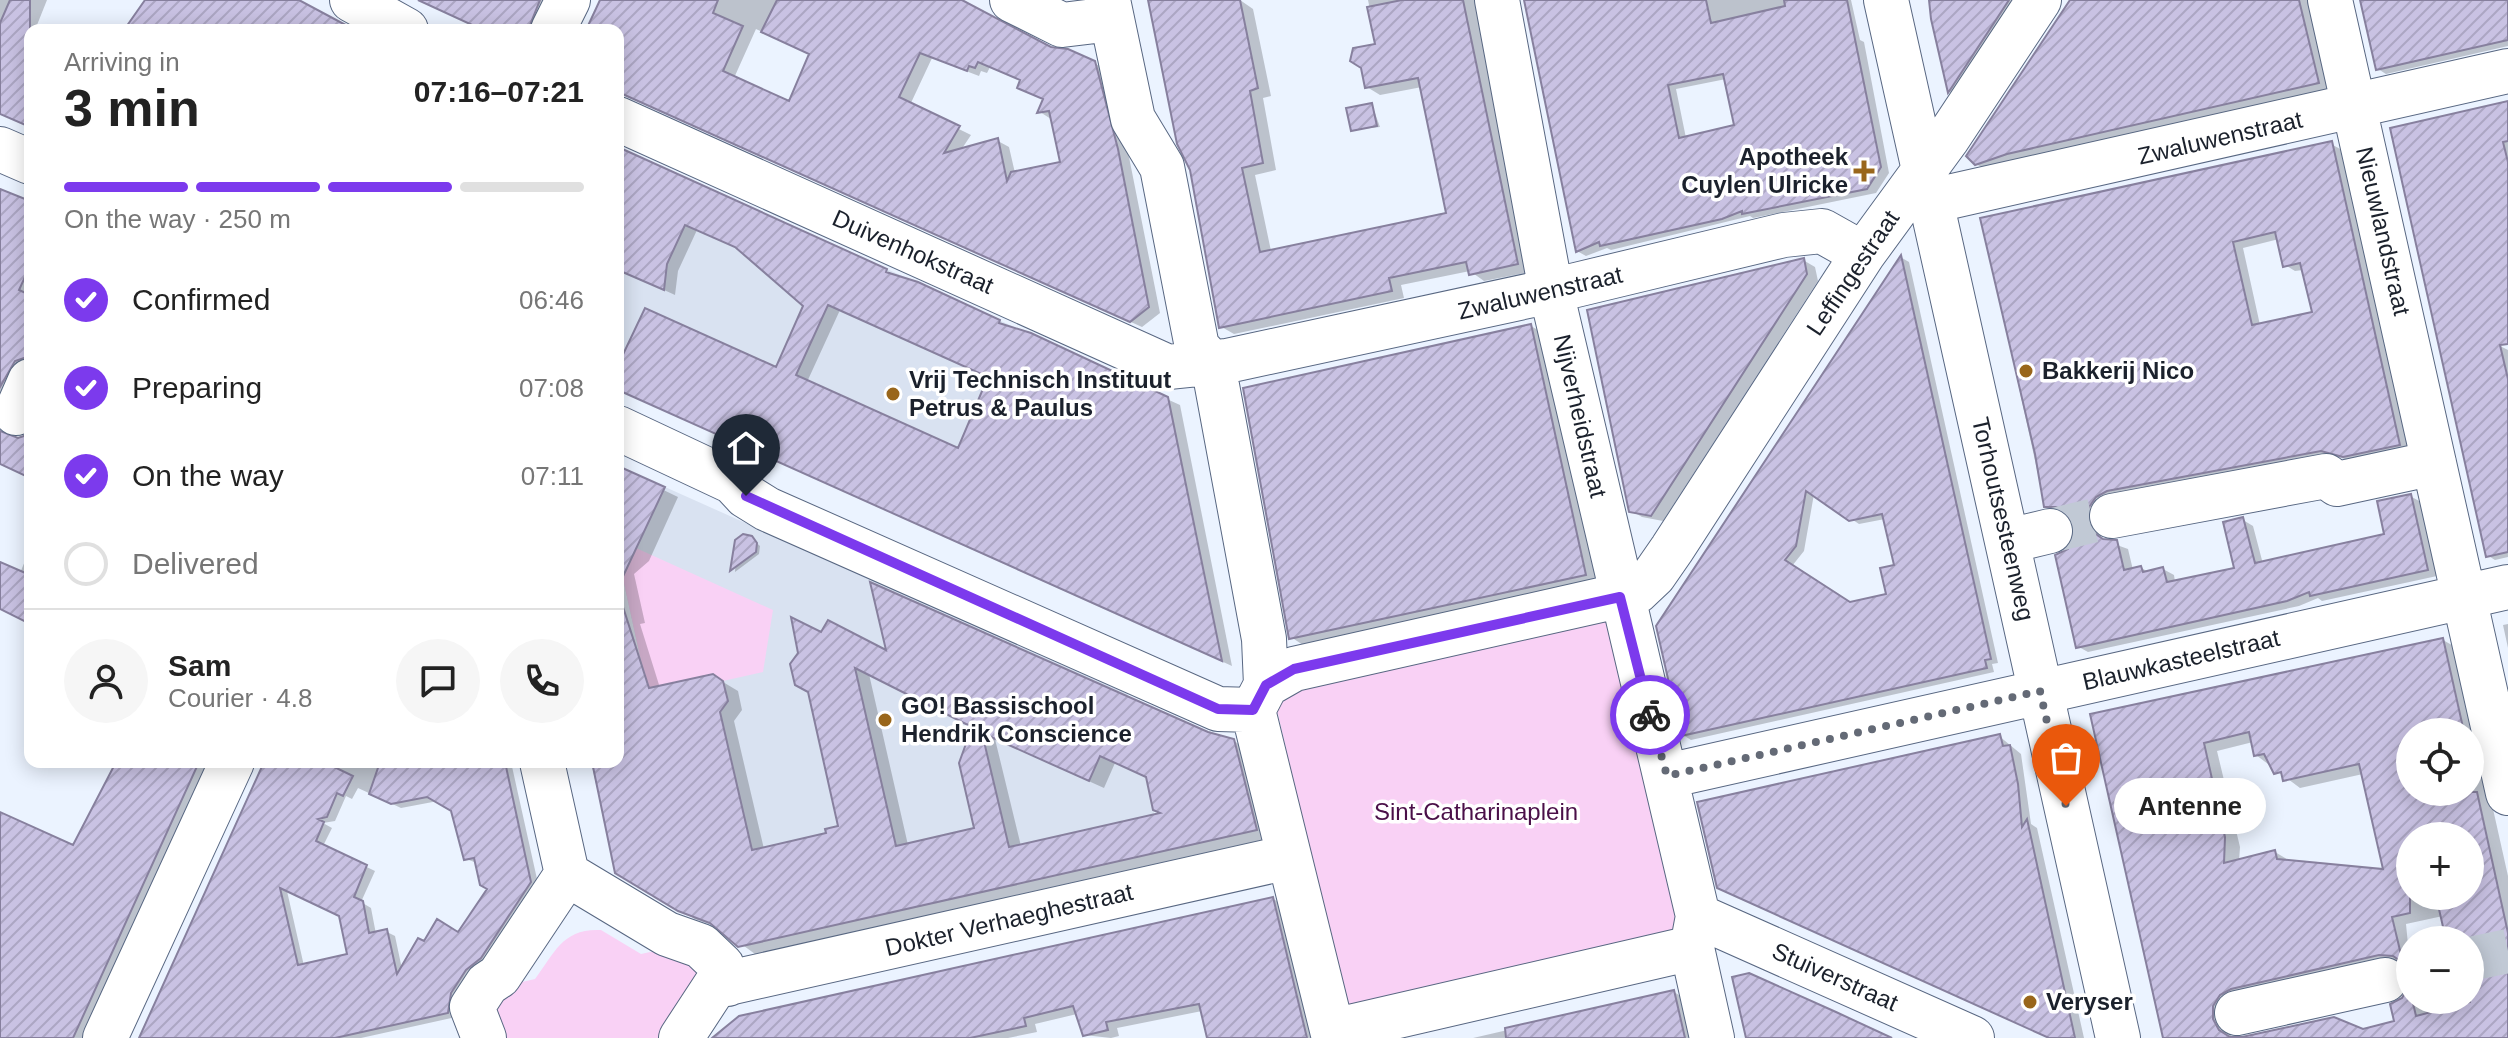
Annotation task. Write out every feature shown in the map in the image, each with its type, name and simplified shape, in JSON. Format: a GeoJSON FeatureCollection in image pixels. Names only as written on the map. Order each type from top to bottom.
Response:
{"type":"FeatureCollection","features":[{"type":"Feature","properties":{"kind":"street"},"geometry":{"type":"LineString","coordinates":[[352,0],[395,24]]}},
{"type":"Feature","properties":{"kind":"street"},"geometry":{"type":"LineString","coordinates":[[556,24],[568,0]]}},
{"type":"Feature","properties":{"kind":"street"},"geometry":{"type":"LineString","coordinates":[[1012,0],[1062,25],[1110,10],[1133,119],[1162,167],[1197,347],[1213,364],[1264,639],[1260,698],[1289,857],[1333,1035],[1695,932]]}},
{"type":"Feature","properties":{"kind":"street","name":"Nijverheidstraat"},"geometry":{"type":"LineString","coordinates":[[1497,0],[1551,291],[1609,537],[1620,597]]}},
{"type":"Feature","properties":{"kind":"street","name":"Torhoutsesteenweg"},"geometry":{"type":"LineString","coordinates":[[1886,0],[2118,1038]]}},
{"type":"Feature","properties":{"kind":"street","name":"Leffingestraat"},"geometry":{"type":"LineString","coordinates":[[1620,597],[1636,592],[1654,575],[1863,254],[1928,185],[2039,0]]}},
{"type":"Feature","properties":{"kind":"street","name":"Nieuwlandstraat"},"geometry":{"type":"LineString","coordinates":[[2330,0],[2508,793]]}},
{"type":"Feature","properties":{"kind":"street","name":"Zwaluwenstraat"},"geometry":{"type":"LineString","coordinates":[[1928,185],[2355,107],[2508,71]]}},
{"type":"Feature","properties":{"kind":"street","name":"Duivenhokstraat"},"geometry":{"type":"LineString","coordinates":[[624,122],[1168,367],[1213,364]]}},
{"type":"Feature","properties":{"kind":"street"},"geometry":{"type":"LineString","coordinates":[[0,149],[24,159]]}},
{"type":"Feature","properties":{"kind":"street","name":"Zwaluwenstraat"},"geometry":{"type":"LineString","coordinates":[[1213,364],[1551,291],[1784,235],[1822,231],[1863,254]]}},
{"type":"Feature","properties":{"kind":"street"},"geometry":{"type":"LineString","coordinates":[[624,431],[733,482],[746,496],[782,516],[1218,709],[1260,698],[1294,669],[1620,597],[1667,776],[1712,1038]]}},
{"type":"Feature","properties":{"kind":"street"},"geometry":{"type":"LineString","coordinates":[[2112,516],[2326,476],[2337,484],[2434,463]]}},
{"type":"Feature","properties":{"kind":"street"},"geometry":{"type":"LineString","coordinates":[[2008,541],[2050,531]]}},
{"type":"Feature","properties":{"kind":"street"},"geometry":{"type":"LineString","coordinates":[[1609,537],[1672,549]]}},
{"type":"Feature","properties":{"kind":"street","name":"Blauwkasteelstraat"},"geometry":{"type":"LineString","coordinates":[[1667,776],[2508,587]]}},
{"type":"Feature","properties":{"kind":"street"},"geometry":{"type":"LineString","coordinates":[[105,1038],[229,768]]}},
{"type":"Feature","properties":{"kind":"street"},"geometry":{"type":"LineString","coordinates":[[484,1038],[471,1009],[487,984],[499,976],[567,874],[543,768]]}},
{"type":"Feature","properties":{"kind":"street","name":"Dokter Verhaeghestraat"},"geometry":{"type":"LineString","coordinates":[[728,984],[1289,857]]}},
{"type":"Feature","properties":{"kind":"street"},"geometry":{"type":"LineString","coordinates":[[567,874],[667,934],[691,940],[722,966],[728,984],[715,986],[681,1038]]}},
{"type":"Feature","properties":{"kind":"street","name":"Stuiverstraat"},"geometry":{"type":"LineString","coordinates":[[1695,932],[1972,1038]]}},
{"type":"Feature","properties":{"kind":"street"},"geometry":{"type":"LineString","coordinates":[[2237,1013],[2396,977]]}},
{"type":"Feature","properties":{"kind":"shaded area","name":"Vrij Technisch Instituut Petrus & Paulus"},"geometry":{"type":"Polygon","coordinates":[[[624,208],[887,269],[1168,397],[1207,589],[1171,597],[1155,632],[624,393],[624,208]]]}},
{"type":"Feature","properties":{"kind":"shaded area","name":"GO! Bassischool Hendrik Conscience"},"geometry":{"type":"Polygon","coordinates":[[[665,487],[1128,694],[1100,756],[1145,777],[1164,851],[728,949],[687,928],[696,913],[624,583],[624,561],[636,548],[665,487]]]}},
{"type":"Feature","properties":{"kind":"green space"},"geometry":{"type":"Polygon","coordinates":[[[636,548],[773,610],[763,672],[723,681],[713,674],[660,686],[653,696],[647,688],[624,583],[624,561],[636,548]]]}},
{"type":"Feature","properties":{"kind":"green space","name":"Sint-Catharinaplein"},"geometry":{"type":"Polygon","coordinates":[[[1608,618],[1679,897],[1678,930],[1345,1008],[1278,714],[1270,716],[1272,695],[1608,618]]]}},
{"type":"Feature","properties":{"kind":"green space"},"geometry":{"type":"Polygon","coordinates":[[[588,930],[601,930],[641,954],[682,945],[711,963],[668,1038],[507,1038],[485,1024],[496,988],[535,979],[555,951],[569,938],[588,930]]]}},
{"type":"Feature","properties":{"kind":"building"},"geometry":{"type":"Polygon","coordinates":[[[10,0],[30,0],[30,24],[24,24],[24,124],[0,114],[0,23],[10,0]]]}},
{"type":"Feature","properties":{"kind":"building"},"geometry":{"type":"Polygon","coordinates":[[[145,0],[299,0],[344,24],[128,24],[145,0]]]}},
{"type":"Feature","properties":{"kind":"building"},"geometry":{"type":"Polygon","coordinates":[[[418,0],[540,0],[530,24],[470,24],[418,0]]]}},
{"type":"Feature","properties":{"kind":"building"},"geometry":{"type":"Polygon","coordinates":[[[600,0],[718,0],[713,13],[743,26],[723,71],[789,101],[809,54],[761,32],[777,0],[962,0],[1051,47],[1068,49],[1095,61],[1118,149],[1149,307],[1130,322],[624,95],[624,24],[589,24],[600,0]],[[920,53],[899,97],[960,126],[944,153],[998,138],[1007,181],[1011,172],[1060,162],[1049,111],[1037,113],[1043,99],[1017,88],[1020,80],[978,62],[975,68],[969,66],[967,71],[920,53]]]}},
{"type":"Feature","properties":{"kind":"building"},"geometry":{"type":"Polygon","coordinates":[[[1148,0],[1240,0],[1258,88],[1250,91],[1263,163],[1242,168],[1260,252],[1446,213],[1418,78],[1365,88],[1361,68],[1350,61],[1353,48],[1375,44],[1367,7],[1402,0],[1463,0],[1518,264],[1469,275],[1466,262],[1389,278],[1392,291],[1219,328],[1190,170],[1177,144],[1148,0]]]}},
{"type":"Feature","properties":{"kind":"building"},"geometry":{"type":"Polygon","coordinates":[[[1524,0],[1706,0],[1711,23],[1785,6],[1784,0],[1847,0],[1881,167],[1867,189],[1742,214],[1742,211],[1722,219],[1600,246],[1599,242],[1576,252],[1524,0]],[[1723,74],[1668,85],[1679,138],[1734,125],[1723,74]]]}},
{"type":"Feature","properties":{"kind":"building"},"geometry":{"type":"Polygon","coordinates":[[[1929,0],[2009,0],[1948,93],[1931,19],[1929,0]]]}},
{"type":"Feature","properties":{"kind":"building"},"geometry":{"type":"Polygon","coordinates":[[[2070,0],[2299,0],[2319,83],[2007,154],[1975,165],[1966,156],[2070,0]]]}},
{"type":"Feature","properties":{"kind":"building"},"geometry":{"type":"Polygon","coordinates":[[[2360,0],[2508,0],[2508,40],[2376,70],[2360,0]]]}},
{"type":"Feature","properties":{"kind":"building"},"geometry":{"type":"Polygon","coordinates":[[[2508,101],[2508,141],[2503,142],[2508,162],[2508,344],[2500,345],[2508,379],[2508,552],[2486,557],[2390,128],[2508,101]]]}},
{"type":"Feature","properties":{"kind":"building"},"geometry":{"type":"Polygon","coordinates":[[[1372,103],[1377,126],[1351,131],[1346,108],[1372,103]]]}},
{"type":"Feature","properties":{"kind":"building"},"geometry":{"type":"Polygon","coordinates":[[[2332,141],[2400,445],[2343,457],[2321,451],[2107,491],[2096,497],[2089,507],[2088,521],[2093,532],[2103,539],[2117,540],[2124,570],[2141,566],[2143,572],[2163,567],[2167,582],[2234,568],[2223,522],[2243,517],[2255,563],[2384,534],[2377,501],[2411,494],[2428,570],[2310,596],[2309,592],[2287,601],[2076,648],[2055,555],[2068,549],[2074,539],[2074,526],[2068,513],[2056,507],[2044,507],[2035,454],[1980,218],[2332,141]],[[2275,232],[2233,242],[2252,325],[2312,312],[2300,263],[2283,267],[2275,232]]]}},
{"type":"Feature","properties":{"kind":"building","name":"Vrij Technisch Instituut Petrus & Paulus"},"geometry":{"type":"Polygon","coordinates":[[[624,150],[887,269],[886,272],[918,282],[1000,320],[999,323],[1031,333],[1168,397],[1222,661],[624,393],[624,352],[645,308],[776,367],[803,306],[735,247],[685,225],[667,264],[664,290],[624,273],[624,150]],[[828,305],[796,375],[958,448],[988,377],[828,305]]]}},
{"type":"Feature","properties":{"kind":"building"},"geometry":{"type":"Polygon","coordinates":[[[0,189],[24,199],[24,279],[19,290],[24,292],[24,358],[15,361],[0,387],[0,189]]]}},
{"type":"Feature","properties":{"kind":"building"},"geometry":{"type":"Polygon","coordinates":[[[1901,255],[1991,659],[1985,660],[1987,668],[1681,736],[1656,626],[1901,255]],[[1806,491],[1796,546],[1785,560],[1850,602],[1886,594],[1880,568],[1894,565],[1882,514],[1849,521],[1806,491]]]}},
{"type":"Feature","properties":{"kind":"building"},"geometry":{"type":"Polygon","coordinates":[[[1804,258],[1807,274],[1651,516],[1629,512],[1587,310],[1804,258]]]}},
{"type":"Feature","properties":{"kind":"building"},"geometry":{"type":"Polygon","coordinates":[[[1531,324],[1586,575],[1289,639],[1243,388],[1531,324]]]}},
{"type":"Feature","properties":{"kind":"building"},"geometry":{"type":"Polygon","coordinates":[[[0,431],[18,438],[24,436],[24,475],[0,464],[0,431]]]}},
{"type":"Feature","properties":{"kind":"building"},"geometry":{"type":"Polygon","coordinates":[[[624,469],[665,487],[624,574],[624,469]]]}},
{"type":"Feature","properties":{"kind":"building"},"geometry":{"type":"Polygon","coordinates":[[[743,534],[752,536],[757,543],[756,552],[730,571],[735,540],[743,534]]]}},
{"type":"Feature","properties":{"kind":"building"},"geometry":{"type":"Polygon","coordinates":[[[0,562],[24,572],[24,621],[0,609],[0,562]]]}},
{"type":"Feature","properties":{"kind":"building"},"geometry":{"type":"Polygon","coordinates":[[[870,582],[1208,732],[1234,739],[1257,830],[738,947],[710,923],[678,911],[615,873],[593,768],[624,768],[624,610],[649,688],[713,674],[723,681],[728,701],[720,712],[752,850],[826,833],[825,829],[838,826],[808,692],[795,685],[790,664],[798,653],[791,617],[821,632],[828,620],[886,650],[870,582]],[[855,668],[896,846],[974,828],[959,763],[972,727],[855,668]],[[982,733],[1009,847],[1160,813],[1153,810],[1146,777],[1100,756],[1089,781],[982,733]]]}},
{"type":"Feature","properties":{"kind":"building"},"geometry":{"type":"Polygon","coordinates":[[[2443,638],[2461,718],[2396,718],[2396,806],[2480,806],[2484,822],[2396,822],[2396,910],[2410,910],[2410,913],[2392,917],[2396,958],[2379,955],[2231,989],[2220,995],[2213,1006],[2213,1019],[2219,1030],[2230,1037],[2242,1037],[2334,1017],[2363,1029],[2394,1021],[2390,1004],[2396,1001],[2396,1014],[2484,1014],[2484,926],[2443,926],[2439,910],[2484,910],[2484,824],[2508,933],[2508,1038],[2163,1038],[2090,714],[2443,638]],[[2249,732],[2204,743],[2225,837],[2224,863],[2275,850],[2277,859],[2383,869],[2359,764],[2283,781],[2281,772],[2274,774],[2264,754],[2254,756],[2249,732]]]}},
{"type":"Feature","properties":{"kind":"building"},"geometry":{"type":"Polygon","coordinates":[[[2000,734],[2003,746],[2010,745],[2022,827],[2027,819],[2075,1038],[2049,1038],[1717,888],[1697,802],[2000,734]]]}},
{"type":"Feature","properties":{"kind":"building"},"geometry":{"type":"Polygon","coordinates":[[[113,768],[196,768],[73,1038],[0,1038],[0,812],[73,845],[113,768]]]}},
{"type":"Feature","properties":{"kind":"building"},"geometry":{"type":"Polygon","coordinates":[[[261,768],[336,768],[353,776],[343,796],[337,793],[327,817],[318,819],[324,822],[316,841],[367,865],[354,897],[363,901],[369,933],[387,929],[397,974],[418,938],[424,941],[437,919],[458,932],[487,889],[480,885],[474,858],[464,860],[451,811],[427,797],[391,804],[369,794],[378,768],[506,768],[531,882],[481,958],[466,970],[451,993],[448,1013],[335,1038],[139,1038],[261,768]],[[280,888],[298,965],[347,954],[339,916],[280,888]]]}},
{"type":"Feature","properties":{"kind":"building"},"geometry":{"type":"Polygon","coordinates":[[[1273,897],[1307,1038],[1207,1038],[1199,1004],[1106,1022],[1108,1030],[1083,1036],[1073,1006],[1024,1018],[1026,1026],[970,1038],[712,1038],[739,1016],[1273,897]]]}},
{"type":"Feature","properties":{"kind":"building"},"geometry":{"type":"Polygon","coordinates":[[[1749,973],[1892,1038],[1746,1038],[1732,977],[1749,973]]]}},
{"type":"Feature","properties":{"kind":"building"},"geometry":{"type":"Polygon","coordinates":[[[1674,990],[1685,1038],[1506,1038],[1505,1028],[1674,990]]]}},
{"type":"Feature","properties":{"kind":"tunnel"},"geometry":{"type":"LineString","coordinates":[[2050,531],[2112,516]]}},
{"type":"Feature","properties":{"kind":"tunnel"},"geometry":{"type":"LineString","coordinates":[[2484,956],[2508,951]]}},
{"type":"Feature","properties":{"kind":"way so far"},"geometry":{"type":"LineString","coordinates":[[1650,715],[1667,776],[2040,691],[2066,806]]}},
{"type":"Feature","properties":{"kind":"place","name":"Apotheek Cuylen Ulricke"},"geometry":{"type":"Point","coordinates":[1864,171]}},
{"type":"Feature","properties":{"kind":"place","name":"Bakkerij Nico"},"geometry":{"type":"Point","coordinates":[2026,371]}},
{"type":"Feature","properties":{"kind":"place","name":"Vrij Technisch Instituut Petrus & Paulus"},"geometry":{"type":"Point","coordinates":[893,394]}},
{"type":"Feature","properties":{"kind":"place","name":"GO! Bassischool Hendrik Conscience"},"geometry":{"type":"Point","coordinates":[885,720]}},
{"type":"Feature","properties":{"kind":"place","name":"Antenne"},"geometry":{"type":"Point","coordinates":[2066,806]}},
{"type":"Feature","properties":{"kind":"place","name":"Veryser"},"geometry":{"type":"Point","coordinates":[2030,1002]}},
{"type":"Feature","properties":{"kind":"route"},"geometry":{"type":"LineString","coordinates":[[746,496],[795,522],[1218,709],[1253,710],[1266,685],[1294,669],[1620,597],[1650,715]]}}]}
